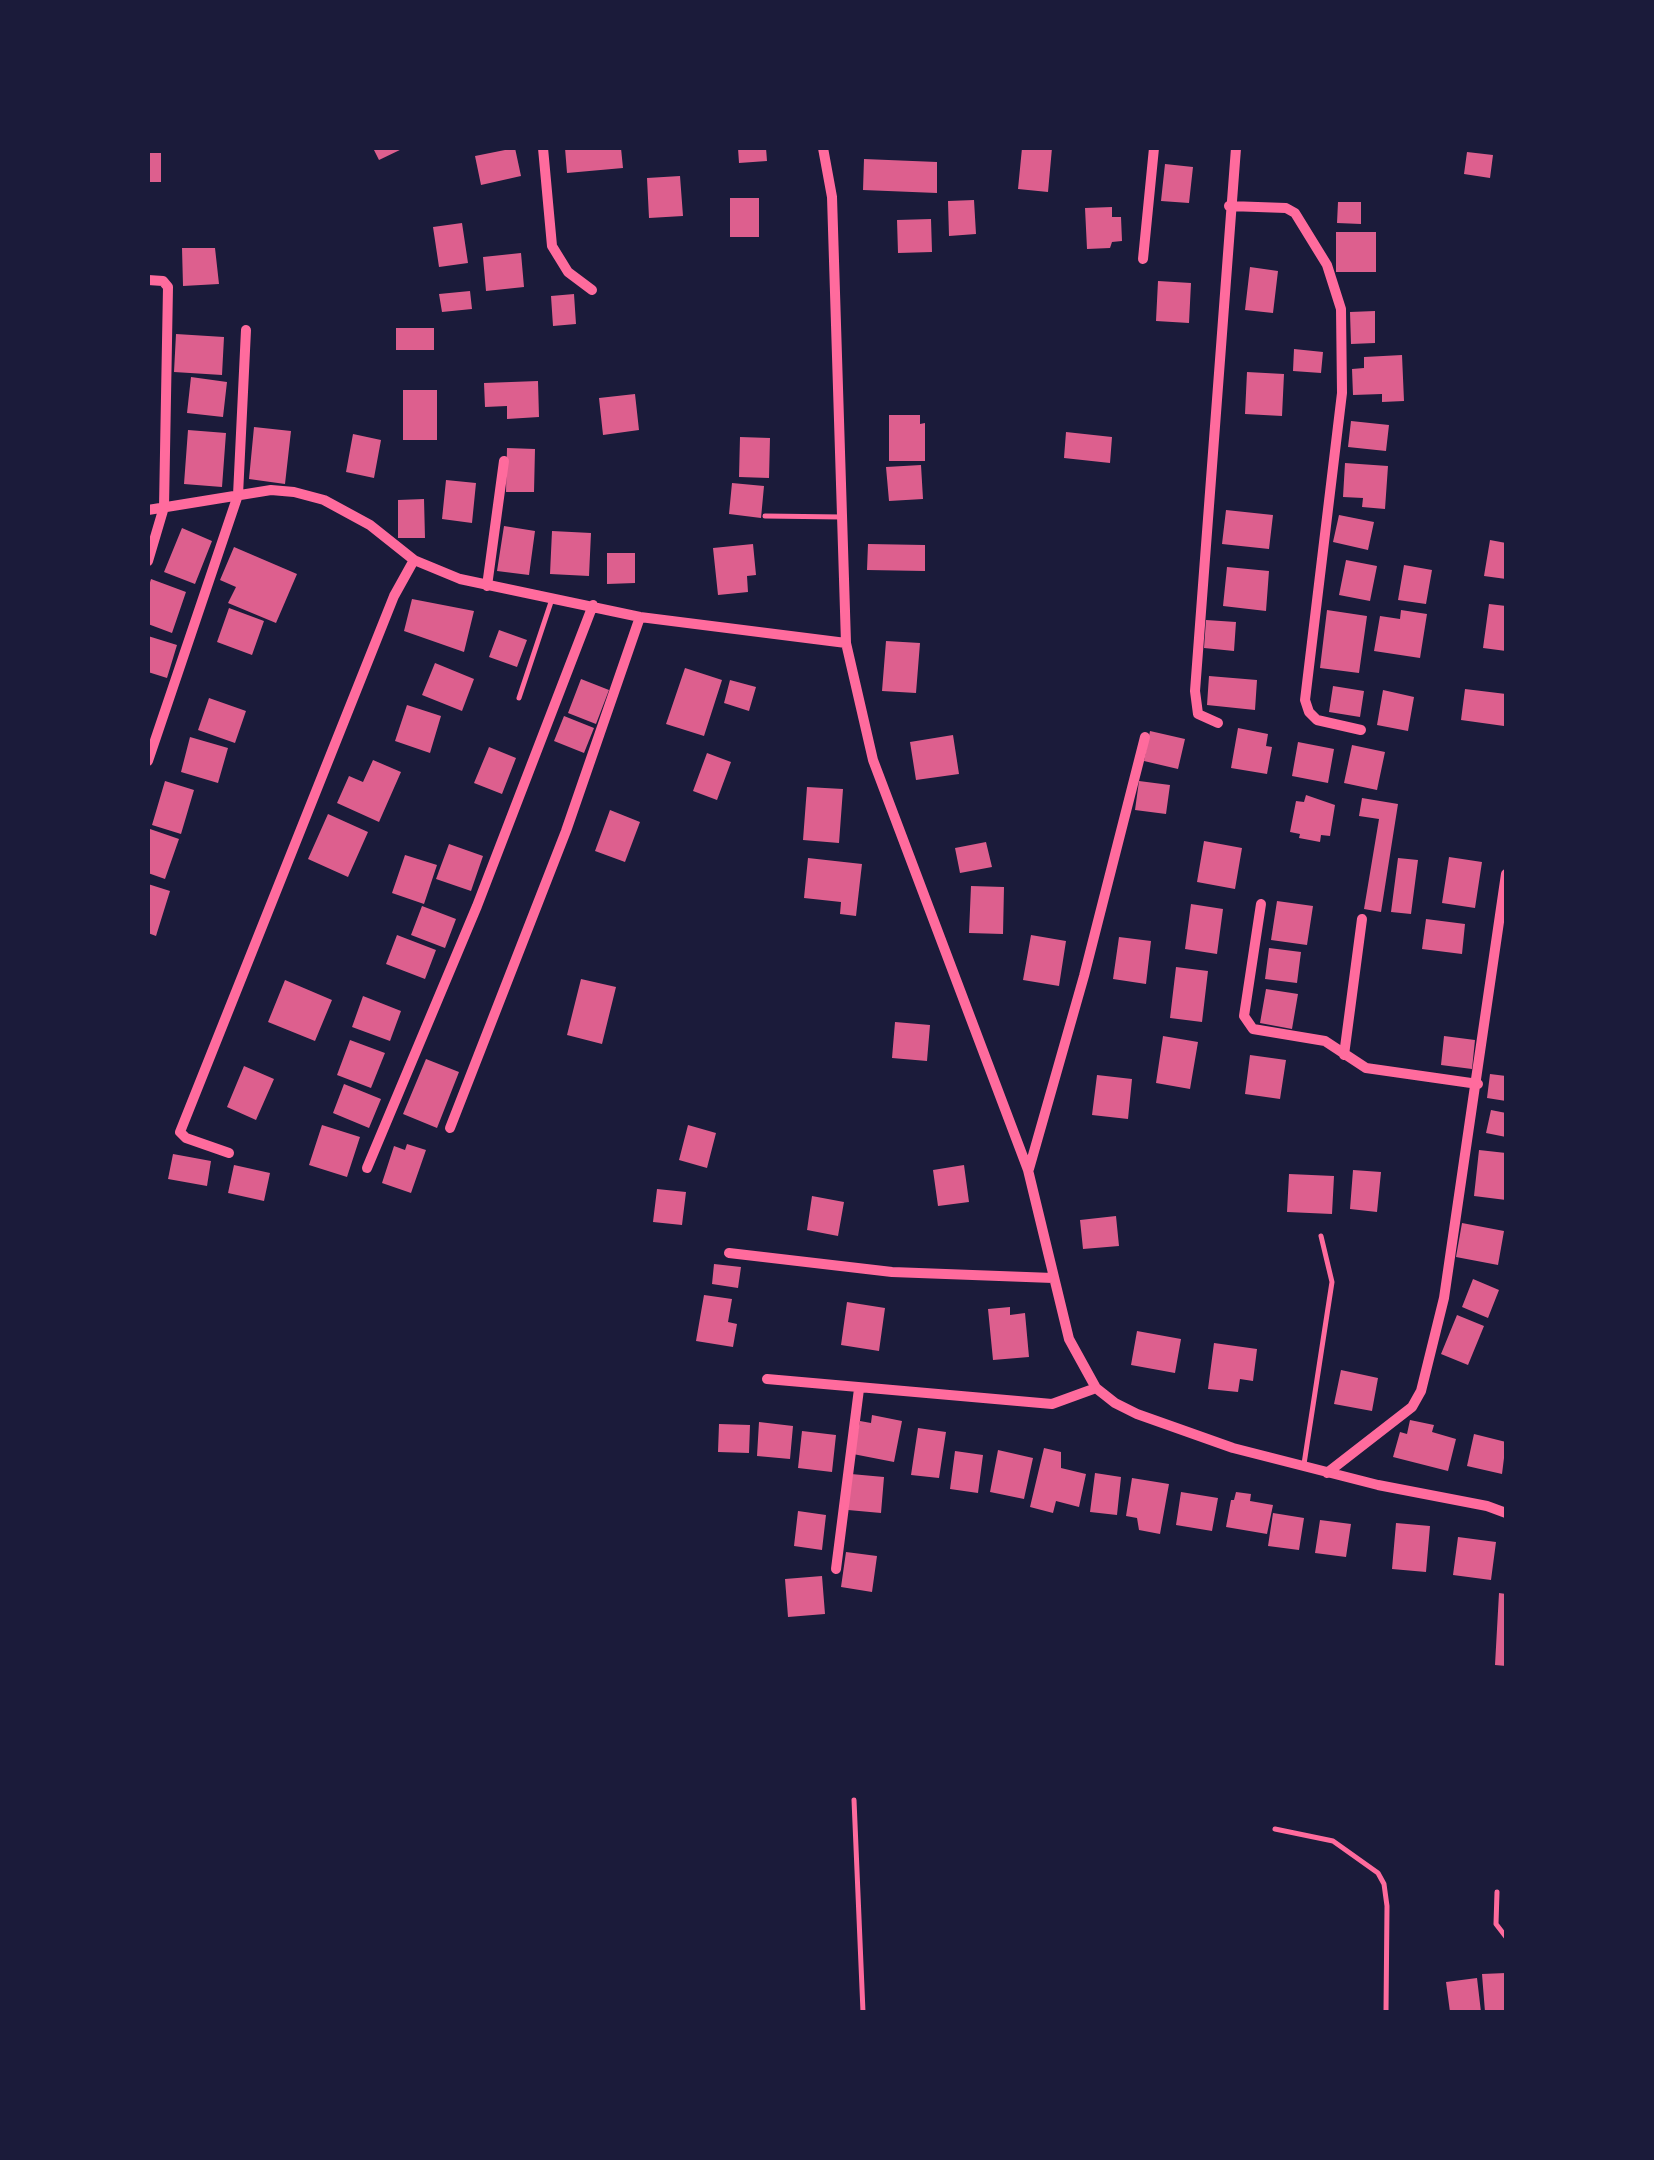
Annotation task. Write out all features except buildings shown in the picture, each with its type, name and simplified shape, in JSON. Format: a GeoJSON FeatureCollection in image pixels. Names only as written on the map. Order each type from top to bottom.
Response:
{"type":"FeatureCollection","features":[{"type":"Feature","properties":{"kind":"street"},"geometry":{"type":"LineString","coordinates":[[543,148],[552,246],[568,272],[592,290]]}},
{"type":"Feature","properties":{"kind":"street"},"geometry":{"type":"LineString","coordinates":[[823,148],[832,197],[846,642],[873,760],[1028,1170],[1068,1339],[1096,1388],[1115,1404],[1136,1414],[1233,1448],[1506,1513]]}},
{"type":"Feature","properties":{"kind":"street"},"geometry":{"type":"LineString","coordinates":[[1143,259],[1154,148]]}},
{"type":"Feature","properties":{"kind":"street"},"geometry":{"type":"LineString","coordinates":[[1218,723],[1198,714],[1195,691],[1236,148]]}},
{"type":"Feature","properties":{"kind":"street"},"geometry":{"type":"LineString","coordinates":[[1229,206],[1286,208],[1296,213],[1327,264],[1341,309],[1342,393],[1305,700],[1317,720],[1361,730]]}},
{"type":"Feature","properties":{"kind":"street"},"geometry":{"type":"LineString","coordinates":[[148,280],[163,281],[168,287],[164,508],[148,561]]}},
{"type":"Feature","properties":{"kind":"street"},"geometry":{"type":"LineString","coordinates":[[148,761],[238,495],[246,330]]}},
{"type":"Feature","properties":{"kind":"street"},"geometry":{"type":"LineString","coordinates":[[487,586],[504,461]]}},
{"type":"Feature","properties":{"kind":"street"},"geometry":{"type":"LineString","coordinates":[[148,510],[271,490],[294,492],[324,500],[370,526],[414,560],[487,586],[553,596],[640,617],[846,642]]}},
{"type":"Feature","properties":{"kind":"street"},"geometry":{"type":"LineString","coordinates":[[228,1153],[186,1138],[180,1132],[394,596],[414,560]]}},
{"type":"Feature","properties":{"kind":"street"},"geometry":{"type":"LineString","coordinates":[[367,1168],[477,906],[593,605]]}},
{"type":"Feature","properties":{"kind":"street"},"geometry":{"type":"LineString","coordinates":[[450,1128],[566,831],[640,617]]}},
{"type":"Feature","properties":{"kind":"street"},"geometry":{"type":"LineString","coordinates":[[1028,1170],[1079,994],[1144,737]]}},
{"type":"Feature","properties":{"kind":"street"},"geometry":{"type":"LineString","coordinates":[[1327,1473],[1412,1406],[1420,1391],[1444,1298],[1506,874]]}},
{"type":"Feature","properties":{"kind":"street"},"geometry":{"type":"LineString","coordinates":[[1261,904],[1246,1023],[1253,1028],[1325,1041],[1366,1068],[1478,1084]]}},
{"type":"Feature","properties":{"kind":"street"},"geometry":{"type":"LineString","coordinates":[[1344,1055],[1362,918]]}},
{"type":"Feature","properties":{"kind":"street"},"geometry":{"type":"LineString","coordinates":[[728,1252],[892,1272],[1053,1278]]}},
{"type":"Feature","properties":{"kind":"street"},"geometry":{"type":"LineString","coordinates":[[767,1379],[1052,1404],[1096,1388]]}},
{"type":"Feature","properties":{"kind":"street"},"geometry":{"type":"LineString","coordinates":[[836,1569],[859,1389]]}},
{"type":"Feature","properties":{"kind":"lane"},"geometry":{"type":"LineString","coordinates":[[765,516],[842,517]]}},
{"type":"Feature","properties":{"kind":"lane"},"geometry":{"type":"LineString","coordinates":[[519,698],[553,596]]}},
{"type":"Feature","properties":{"kind":"lane"},"geometry":{"type":"LineString","coordinates":[[1304,1466],[1332,1282],[1321,1236]]}},
{"type":"Feature","properties":{"kind":"lane"},"geometry":{"type":"LineString","coordinates":[[854,1800],[862,2012]]}},
{"type":"Feature","properties":{"kind":"lane"},"geometry":{"type":"LineString","coordinates":[[1275,1829],[1333,1841],[1378,1873],[1384,1884],[1386,1906],[1386,2012]]}},
{"type":"Feature","properties":{"kind":"lane"},"geometry":{"type":"LineString","coordinates":[[1496,1892],[1496,1924],[1506,1937]]}}]}
